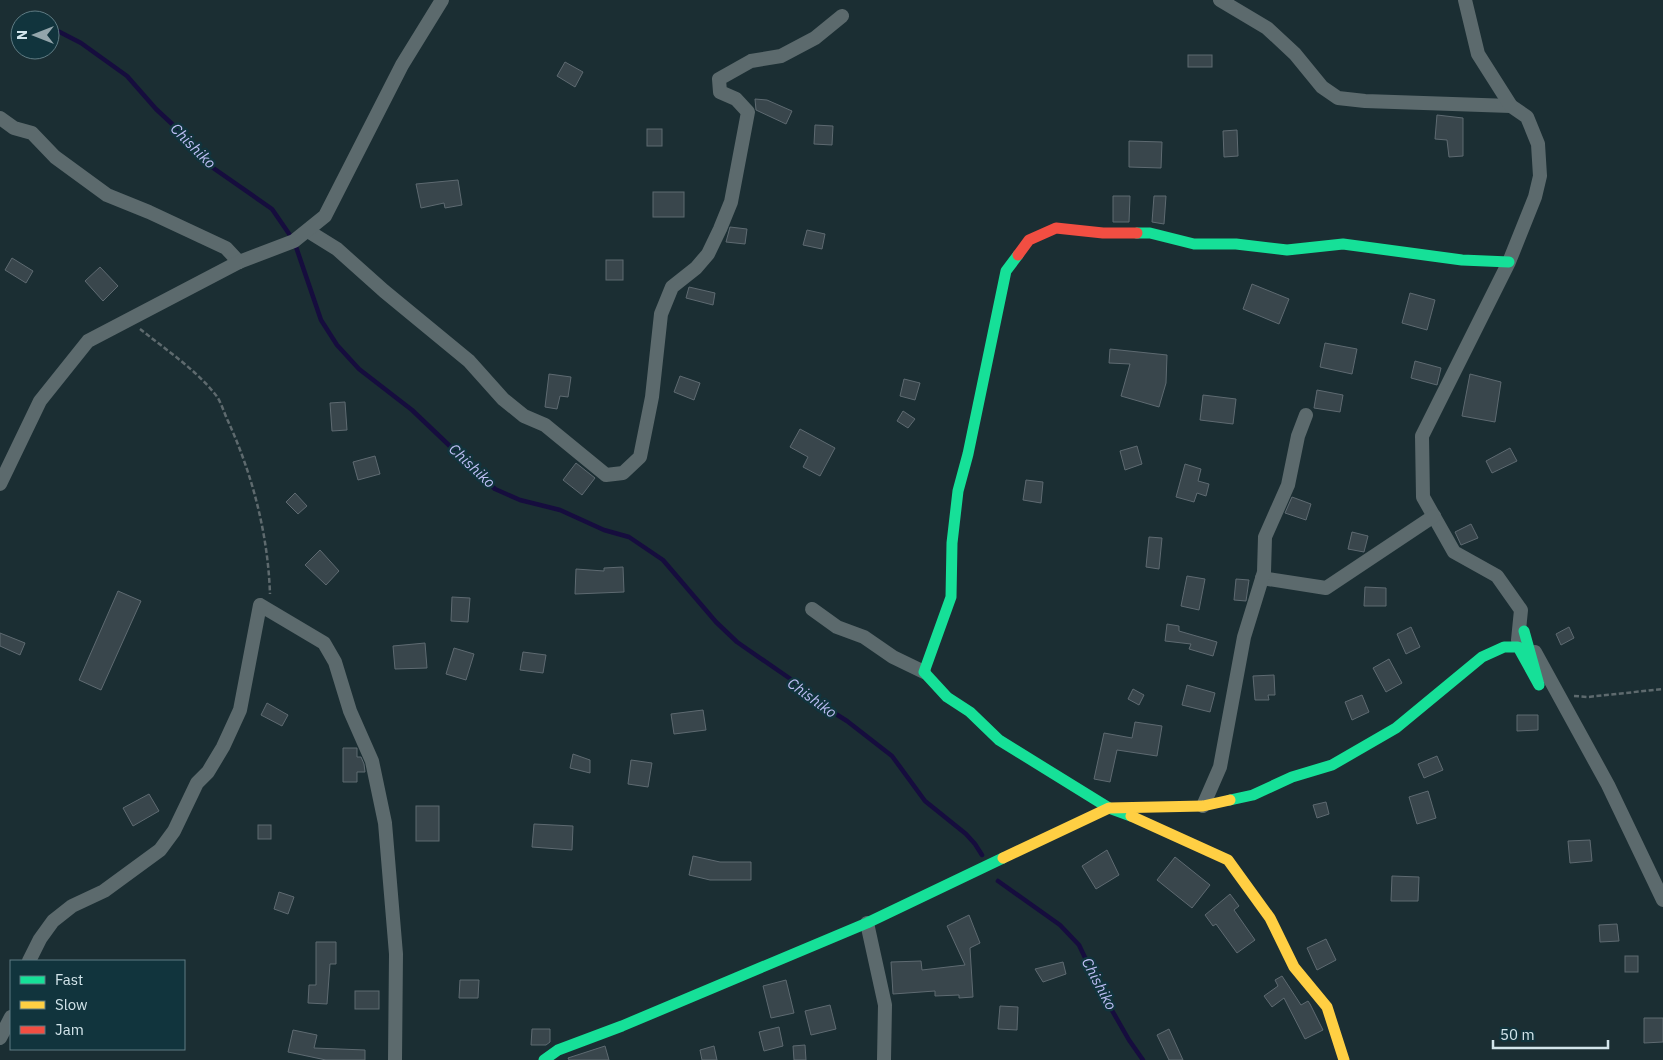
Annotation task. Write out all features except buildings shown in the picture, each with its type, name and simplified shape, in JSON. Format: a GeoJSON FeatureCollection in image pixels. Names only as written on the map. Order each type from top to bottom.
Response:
{"type":"FeatureCollection","features":[{"type":"Feature","properties":{"kind":"street"},"geometry":{"type":"LineString","coordinates":[[0,484],[40,401],[88,341],[239,262],[294,242],[325,216],[402,65],[442,0]]}},
{"type":"Feature","properties":{"kind":"street"},"geometry":{"type":"LineString","coordinates":[[1220,0],[1267,28],[1295,54],[1322,87],[1338,98],[1365,101],[1510,106]]}},
{"type":"Feature","properties":{"kind":"street"},"geometry":{"type":"LineString","coordinates":[[1465,0],[1478,54],[1510,106],[1527,117],[1538,144],[1540,176],[1535,197],[1509,262],[1422,436],[1424,497],[1454,552],[1496,576],[1521,610],[1518,647],[1539,685],[1524,631]]}},
{"type":"Feature","properties":{"kind":"street"},"geometry":{"type":"LineString","coordinates":[[308,231],[337,249],[384,291],[469,360],[503,399],[524,416],[545,425],[606,475],[623,473],[640,457],[652,397],[661,314],[672,287],[696,268],[708,254],[732,202],[748,112],[736,99],[720,92],[719,79],[751,61],[781,56],[816,38],[842,16]]}},
{"type":"Feature","properties":{"kind":"street"},"geometry":{"type":"LineString","coordinates":[[0,118],[14,128],[32,134],[55,157],[107,195],[150,212],[226,248],[239,262]]}},
{"type":"Feature","properties":{"kind":"street"},"geometry":{"type":"LineString","coordinates":[[924,672],[951,597],[952,543],[958,491],[968,454],[1006,271],[1029,240],[1056,228],[1103,233],[1150,233],[1194,244],[1236,244],[1287,250],[1343,244],[1462,260],[1509,262]]}},
{"type":"Feature","properties":{"kind":"street"},"geometry":{"type":"LineString","coordinates":[[1203,806],[1220,768],[1244,637],[1262,578],[1265,538],[1288,485],[1298,436],[1306,415]]}},
{"type":"Feature","properties":{"kind":"street"},"geometry":{"type":"LineString","coordinates":[[1262,578],[1326,588],[1434,516]]}},
{"type":"Feature","properties":{"kind":"street"},"geometry":{"type":"LineString","coordinates":[[30,960],[40,939],[54,921],[72,906],[104,891],[160,850],[174,831],[197,783],[208,772],[223,747],[240,710],[260,605],[324,643],[335,662],[350,711],[372,761],[386,823],[396,954],[395,1060]]}},
{"type":"Feature","properties":{"kind":"street"},"geometry":{"type":"LineString","coordinates":[[812,609],[837,627],[864,637],[893,656],[924,672],[947,696],[970,712],[999,740],[1109,808],[1149,822],[1228,860],[1270,918],[1294,967],[1327,1007],[1344,1060]]}},
{"type":"Feature","properties":{"kind":"street"},"geometry":{"type":"LineString","coordinates":[[1524,631],[1608,785],[1663,900]]}},
{"type":"Feature","properties":{"kind":"street"},"geometry":{"type":"LineString","coordinates":[[544,1060],[558,1050],[622,1026],[867,923],[1109,808],[1203,806],[1253,795],[1292,777],[1332,766],[1396,728],[1482,656],[1507,645],[1518,647]]}},
{"type":"Feature","properties":{"kind":"street"},"geometry":{"type":"LineString","coordinates":[[867,923],[885,1005],[884,1060]]}},
{"type":"Feature","properties":{"kind":"street"},"geometry":{"type":"LineString","coordinates":[[0,1038],[10,1019]]}},
{"type":"Feature","properties":{"kind":"path"},"geometry":{"type":"LineString","coordinates":[[128,320],[190,370],[216,394],[245,463],[264,528],[264,546],[271,605],[260,605]]}},
{"type":"Feature","properties":{"kind":"path"},"geometry":{"type":"LineString","coordinates":[[1572,696],[1588,697],[1663,689]]}},
{"type":"Feature","properties":{"kind":"waterway","name":"Chishiko"},"geometry":{"type":"LineString","coordinates":[[60,32],[81,43],[127,76],[156,109],[185,136],[206,163],[272,209],[294,241],[321,320],[337,345],[359,369],[412,410],[495,489],[520,500],[560,510],[604,530],[629,537],[663,560],[716,622],[737,642],[792,680],[812,699],[847,721],[892,756],[925,801],[966,834],[982,855]]}},
{"type":"Feature","properties":{"kind":"waterway","name":"Chishiko"},"geometry":{"type":"LineString","coordinates":[[998,881],[1060,925],[1079,945],[1102,993],[1129,1040],[1143,1060]]}},
{"type":"Feature","properties":{"kind":"traffic: fast"},"geometry":{"type":"LineString","coordinates":[[1137,233],[1150,233],[1194,244],[1236,244],[1287,250],[1343,244],[1462,260],[1509,262]]}},
{"type":"Feature","properties":{"kind":"traffic: fast"},"geometry":{"type":"LineString","coordinates":[[1018,255],[1006,271],[968,454],[958,491],[952,543],[951,597],[924,672],[947,697],[970,712],[999,740],[1109,808],[1131,816]]}},
{"type":"Feature","properties":{"kind":"traffic: fast"},"geometry":{"type":"LineString","coordinates":[[1230,800],[1253,795],[1292,777],[1332,765],[1396,728],[1482,657],[1504,647],[1518,647],[1539,685],[1524,631]]}},
{"type":"Feature","properties":{"kind":"traffic: fast"},"geometry":{"type":"LineString","coordinates":[[544,1060],[558,1050],[622,1026],[867,923],[1003,858]]}},
{"type":"Feature","properties":{"kind":"traffic: slow"},"geometry":{"type":"LineString","coordinates":[[1003,858],[1109,808],[1203,806],[1230,800]]}},
{"type":"Feature","properties":{"kind":"traffic: slow"},"geometry":{"type":"LineString","coordinates":[[1131,816],[1228,860],[1270,918],[1294,967],[1327,1007],[1344,1060]]}},
{"type":"Feature","properties":{"kind":"traffic: jam"},"geometry":{"type":"LineString","coordinates":[[1018,255],[1029,240],[1056,228],[1103,233],[1137,233]]}}]}
